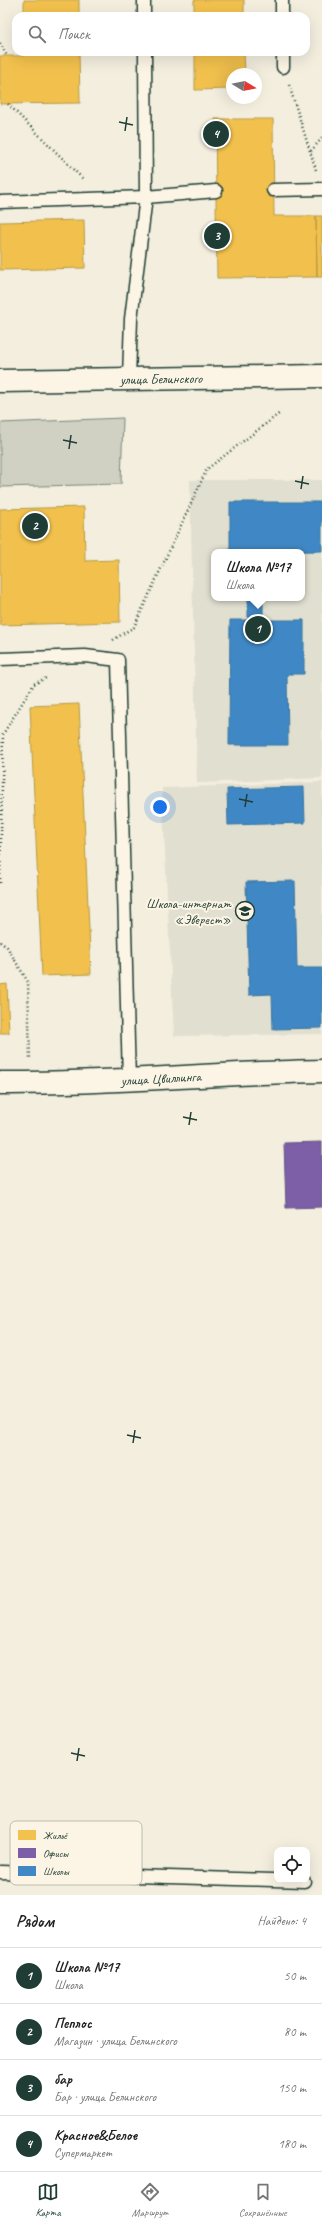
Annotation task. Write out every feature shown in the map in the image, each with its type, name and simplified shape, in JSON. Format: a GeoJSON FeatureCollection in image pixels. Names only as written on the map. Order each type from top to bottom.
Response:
{"type":"FeatureCollection","features":[{"type":"Feature","properties":{"kind":"street","name":"улица Белинского"},"geometry":{"type":"LineString","coordinates":[[0,381],[322,376]]}},
{"type":"Feature","properties":{"kind":"street","name":"улица Цвиллинга"},"geometry":{"type":"LineString","coordinates":[[0,1083],[30,1084],[129,1081],[254,1072],[322,1071]]}},
{"type":"Feature","properties":{"kind":"lane"},"geometry":{"type":"LineString","coordinates":[[144,0],[144,12]]}},
{"type":"Feature","properties":{"kind":"lane"},"geometry":{"type":"LineString","coordinates":[[282,0],[282,12]]}},
{"type":"Feature","properties":{"kind":"lane"},"geometry":{"type":"LineString","coordinates":[[129,378],[131,319],[146,197],[145,56]]}},
{"type":"Feature","properties":{"kind":"lane"},"geometry":{"type":"LineString","coordinates":[[283,56],[283,67]]}},
{"type":"Feature","properties":{"kind":"lane"},"geometry":{"type":"LineString","coordinates":[[274,190],[322,189]]}},
{"type":"Feature","properties":{"kind":"lane"},"geometry":{"type":"LineString","coordinates":[[0,202],[146,197],[216,191]]}},
{"type":"Feature","properties":{"kind":"lane"},"geometry":{"type":"LineString","coordinates":[[0,659],[85,656],[118,660],[129,1081]]}},
{"type":"Feature","properties":{"kind":"lane"},"geometry":{"type":"LineString","coordinates":[[0,1872],[10,1872]]}},
{"type":"Feature","properties":{"kind":"lane"},"geometry":{"type":"LineString","coordinates":[[142,1876],[274,1880]]}},
{"type":"Feature","properties":{"kind":"path"},"geometry":{"type":"LineString","coordinates":[[0,43],[7,56]]}},
{"type":"Feature","properties":{"kind":"path"},"geometry":{"type":"LineString","coordinates":[[283,67],[317,173]]}},
{"type":"Feature","properties":{"kind":"path"},"geometry":{"type":"LineString","coordinates":[[8,104],[101,198]]}},
{"type":"Feature","properties":{"kind":"path"},"geometry":{"type":"LineString","coordinates":[[310,152],[322,138]]}},
{"type":"Feature","properties":{"kind":"path"},"geometry":{"type":"LineString","coordinates":[[85,656],[134,627],[207,469],[280,413]]}},
{"type":"Feature","properties":{"kind":"path"},"geometry":{"type":"LineString","coordinates":[[0,883],[3,734],[34,684],[47,677]]}},
{"type":"Feature","properties":{"kind":"path"},"geometry":{"type":"LineString","coordinates":[[0,942],[7,947],[28,982],[30,1084]]}},
{"type":"Feature","properties":{"kind":"shaded area"},"geometry":{"type":"Polygon","coordinates":[[[123,418],[121,484],[0,487],[0,423],[123,418]]]}},
{"type":"Feature","properties":{"kind":"shaded area"},"geometry":{"type":"Polygon","coordinates":[[[190,480],[322,480],[322,778],[197,783],[190,480]]]}},
{"type":"Feature","properties":{"kind":"shaded area","name":"Школа-интернат «Эверест»"},"geometry":{"type":"Polygon","coordinates":[[[322,782],[322,1034],[174,1036],[162,788],[322,782]]]}},
{"type":"Feature","properties":{"kind":"building: Жильё"},"geometry":{"type":"Polygon","coordinates":[[[24,0],[79,0],[79,12],[24,12],[24,0]]]}},
{"type":"Feature","properties":{"kind":"building: Жильё"},"geometry":{"type":"Polygon","coordinates":[[[194,0],[244,0],[244,12],[194,12],[194,0]]]}},
{"type":"Feature","properties":{"kind":"building: Жильё"},"geometry":{"type":"Polygon","coordinates":[[[0,56],[79,56],[80,103],[0,104],[0,56]]]}},
{"type":"Feature","properties":{"kind":"building: Жильё"},"geometry":{"type":"Polygon","coordinates":[[[195,56],[244,56],[245,68],[226,68],[226,89],[195,90],[195,56]]]}},
{"type":"Feature","properties":{"kind":"building: Жильё"},"geometry":{"type":"Polygon","coordinates":[[[215,119],[273,119],[274,216],[316,216],[317,277],[217,278],[215,119]]]}},
{"type":"Feature","properties":{"kind":"building: Жильё"},"geometry":{"type":"Polygon","coordinates":[[[316,216],[322,216],[322,277],[317,277],[316,216]]]}},
{"type":"Feature","properties":{"kind":"building: Жильё"},"geometry":{"type":"Polygon","coordinates":[[[84,220],[85,268],[0,270],[0,222],[84,220]]]}},
{"type":"Feature","properties":{"kind":"building: Жильё"},"geometry":{"type":"Polygon","coordinates":[[[84,507],[85,561],[119,560],[120,622],[0,625],[0,509],[84,507]]]}},
{"type":"Feature","properties":{"kind":"building: Жильё"},"geometry":{"type":"Polygon","coordinates":[[[79,704],[91,974],[42,976],[30,706],[79,704]]]}},
{"type":"Feature","properties":{"kind":"building: Жильё"},"geometry":{"type":"Polygon","coordinates":[[[7,984],[9,1033],[0,1033],[0,985],[7,984]]]}},
{"type":"Feature","properties":{"kind":"building: Офисы"},"geometry":{"type":"Polygon","coordinates":[[[322,1142],[322,1207],[286,1208],[284,1143],[322,1142]]]}},
{"type":"Feature","properties":{"kind":"building: Школы"},"geometry":{"type":"Polygon","coordinates":[[[230,502],[322,502],[322,551],[305,551],[305,549],[230,549],[230,502]]]}},
{"type":"Feature","properties":{"kind":"building: Школы"},"geometry":{"type":"Polygon","coordinates":[[[248,601],[263,601],[263,620],[304,620],[304,674],[287,674],[288,745],[229,745],[230,620],[248,620],[248,601]]]}},
{"type":"Feature","properties":{"kind":"building: Школы"},"geometry":{"type":"Polygon","coordinates":[[[304,787],[305,823],[228,825],[227,789],[304,787]]]}},
{"type":"Feature","properties":{"kind":"building: Школы"},"geometry":{"type":"Polygon","coordinates":[[[295,881],[297,968],[322,968],[322,1028],[273,1029],[272,994],[249,995],[246,882],[295,881]]]}},
{"type":"Feature","properties":{"kind":"place","name":"Красное&Белое"},"geometry":{"type":"Point","coordinates":[216,134]}},
{"type":"Feature","properties":{"kind":"place","name":"бар"},"geometry":{"type":"Point","coordinates":[217,236]}},
{"type":"Feature","properties":{"kind":"place","name":"Пеплос"},"geometry":{"type":"Point","coordinates":[35,526]}},
{"type":"Feature","properties":{"kind":"place","name":"Школа №17"},"geometry":{"type":"Point","coordinates":[258,629]}},
{"type":"Feature","properties":{"kind":"place","name":"Школа-интернат «Эверест»"},"geometry":{"type":"Point","coordinates":[245,911]}}]}
